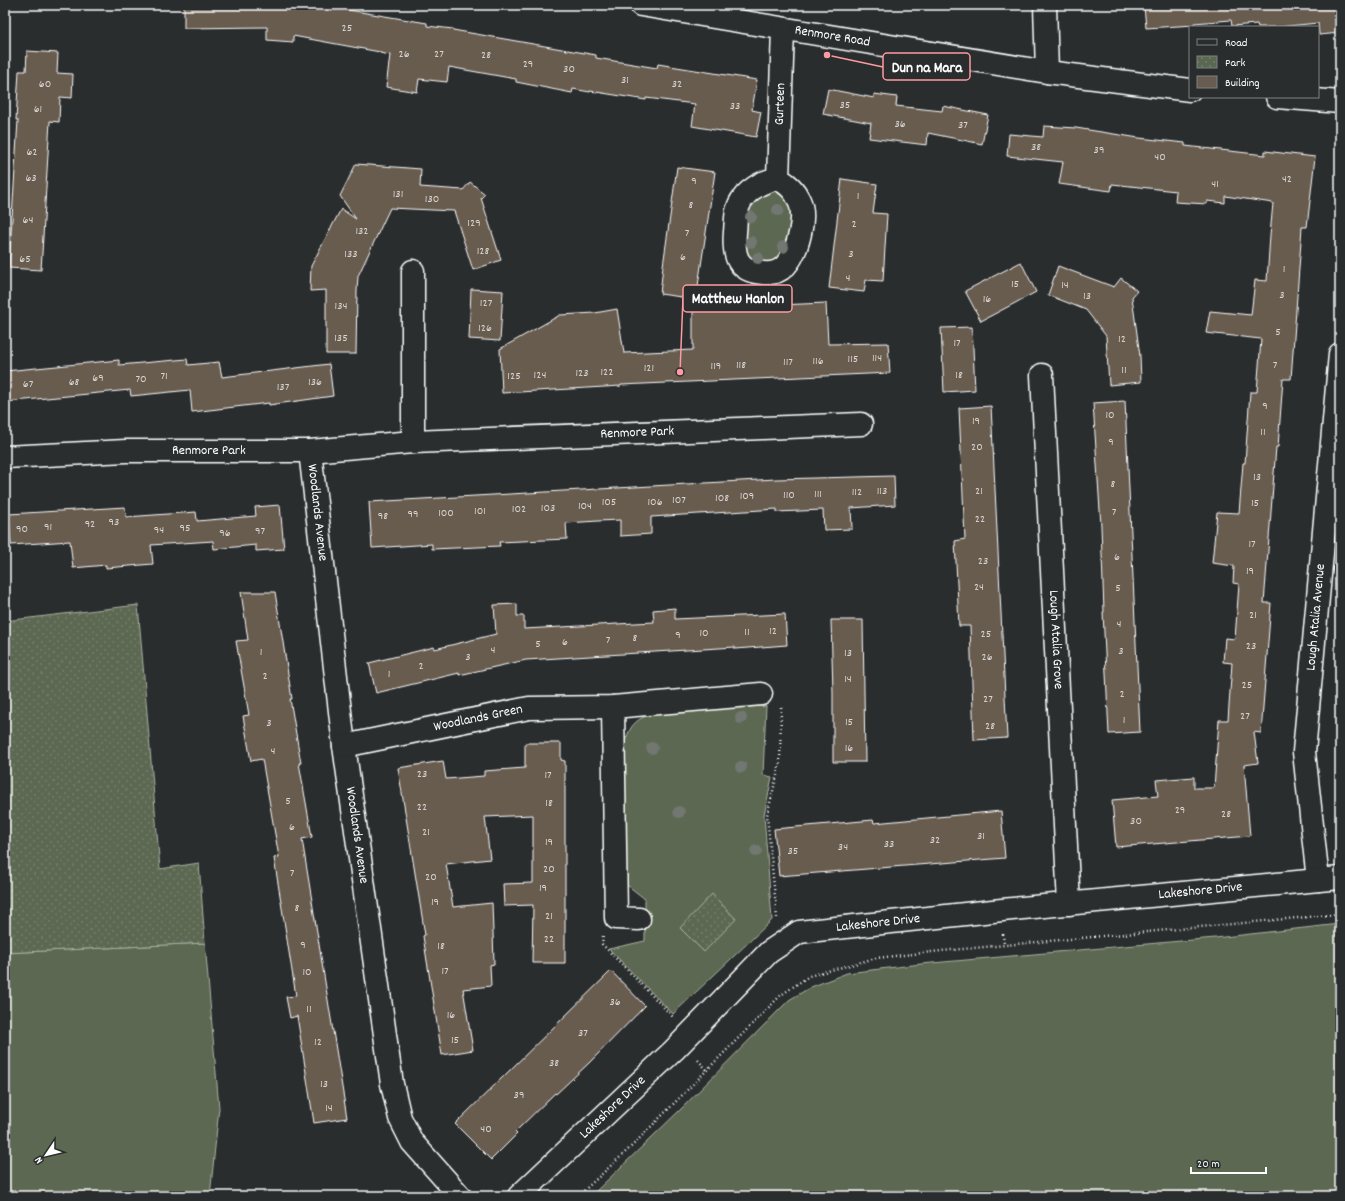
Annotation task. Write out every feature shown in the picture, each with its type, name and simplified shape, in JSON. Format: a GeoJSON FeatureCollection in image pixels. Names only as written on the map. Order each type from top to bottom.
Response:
{"type":"FeatureCollection","features":[{"type":"Feature","properties":{"kind":"street","name":"Renmore Road"},"geometry":{"type":"LineString","coordinates":[[641,5],[783,30],[1047,72],[1189,90]]}},
{"type":"Feature","properties":{"kind":"street"},"geometry":{"type":"LineString","coordinates":[[1045,5],[1047,72]]}},
{"type":"Feature","properties":{"kind":"street","name":"Gurteen"},"geometry":{"type":"LineString","coordinates":[[778,179],[783,30]]}},
{"type":"Feature","properties":{"kind":"street"},"geometry":{"type":"LineString","coordinates":[[1290,98],[1340,102]]}},
{"type":"Feature","properties":{"kind":"street"},"geometry":{"type":"LineString","coordinates":[[413,271],[413,442]]}},
{"type":"Feature","properties":{"kind":"street","name":"Lough Atalia Avenue"},"geometry":{"type":"LineString","coordinates":[[1318,880],[1304,752],[1340,354]]}},
{"type":"Feature","properties":{"kind":"street","name":"Lough Atalia Grove"},"geometry":{"type":"LineString","coordinates":[[1042,374],[1069,904]]}},
{"type":"Feature","properties":{"kind":"street","name":"Renmore Park"},"geometry":{"type":"LineString","coordinates":[[5,457],[126,451],[310,451],[413,442],[861,424]]}},
{"type":"Feature","properties":{"kind":"street","name":"Woodlands Avenue"},"geometry":{"type":"LineString","coordinates":[[310,451],[344,746],[392,1084],[400,1118],[412,1142],[460,1196]]}},
{"type":"Feature","properties":{"kind":"street","name":"Woodlands Green"},"geometry":{"type":"LineString","coordinates":[[344,746],[528,708],[613,707],[761,694]]}},
{"type":"Feature","properties":{"kind":"street"},"geometry":{"type":"LineString","coordinates":[[613,707],[616,918],[639,919]]}},
{"type":"Feature","properties":{"kind":"street","name":"Lakeshore Drive"},"geometry":{"type":"LineString","coordinates":[[519,1196],[690,1034],[769,952],[799,932],[994,911],[1340,878]]}},
{"type":"Feature","properties":{"kind":"path"},"geometry":{"type":"LineString","coordinates":[[761,694],[781,707],[780,763],[768,815],[777,918],[784,942]]}},
{"type":"Feature","properties":{"kind":"path"},"geometry":{"type":"LineString","coordinates":[[578,1196],[631,1147],[781,995],[809,976],[876,958],[1340,914]]}},
{"type":"Feature","properties":{"kind":"path"},"geometry":{"type":"LineString","coordinates":[[616,918],[604,933],[602,944],[690,1034]]}},
{"type":"Feature","properties":{"kind":"green space"},"geometry":{"type":"Polygon","coordinates":[[[772,189],[784,197],[793,209],[790,240],[774,264],[755,262],[748,255],[744,246],[747,214],[755,197],[772,189]]]}},
{"type":"Feature","properties":{"kind":"green space"},"geometry":{"type":"Polygon","coordinates":[[[138,605],[160,869],[199,863],[205,943],[5,953],[5,621],[138,605]]]}},
{"type":"Feature","properties":{"kind":"green space"},"geometry":{"type":"Polygon","coordinates":[[[766,706],[763,775],[772,777],[764,815],[772,920],[673,1014],[609,949],[645,941],[645,899],[627,885],[624,746],[626,738],[635,723],[640,719],[658,712],[766,706]]]}},
{"type":"Feature","properties":{"kind":"green space"},"geometry":{"type":"Polygon","coordinates":[[[712,894],[736,919],[704,952],[680,928],[712,894]]]}},
{"type":"Feature","properties":{"kind":"green space"},"geometry":{"type":"Polygon","coordinates":[[[1340,924],[1340,1196],[591,1196],[680,1110],[789,1000],[811,987],[847,973],[921,964],[1215,938],[1340,924]]]}},
{"type":"Feature","properties":{"kind":"green space"},"geometry":{"type":"Polygon","coordinates":[[[205,943],[219,1108],[210,1196],[5,1196],[5,953],[205,943]]]}},
{"type":"Feature","properties":{"kind":"building"},"geometry":{"type":"Polygon","coordinates":[[[184,5],[318,5],[427,23],[427,26],[453,29],[596,55],[596,58],[657,68],[658,64],[757,80],[752,110],[761,112],[756,137],[692,126],[695,104],[646,98],[646,100],[573,89],[572,93],[516,82],[516,79],[449,67],[447,82],[419,79],[417,92],[386,87],[390,55],[293,36],[293,42],[267,40],[267,27],[184,28],[184,5]]]}},
{"type":"Feature","properties":{"kind":"building"},"geometry":{"type":"Polygon","coordinates":[[[1144,5],[1340,5],[1340,33],[1319,35],[1318,23],[1288,26],[1258,26],[1257,24],[1232,26],[1231,20],[1194,23],[1194,25],[1146,28],[1144,5]]]}},
{"type":"Feature","properties":{"kind":"building"},"geometry":{"type":"Polygon","coordinates":[[[27,51],[58,53],[57,73],[73,74],[72,98],[60,97],[59,122],[50,121],[41,270],[9,268],[18,120],[16,120],[19,71],[26,71],[27,51]]]}},
{"type":"Feature","properties":{"kind":"building"},"geometry":{"type":"Polygon","coordinates":[[[828,89],[874,98],[874,94],[897,97],[896,106],[942,111],[943,106],[988,115],[982,144],[928,133],[927,145],[869,138],[871,123],[823,114],[828,89]]]}},
{"type":"Feature","properties":{"kind":"building"},"geometry":{"type":"Polygon","coordinates":[[[1044,126],[1076,128],[1139,138],[1185,143],[1185,146],[1265,155],[1265,151],[1315,157],[1307,227],[1302,227],[1291,379],[1283,379],[1278,447],[1276,447],[1264,603],[1271,603],[1261,733],[1254,732],[1258,763],[1244,765],[1250,836],[1116,847],[1112,800],[1158,796],[1156,780],[1194,777],[1194,788],[1214,788],[1219,720],[1228,720],[1232,663],[1223,662],[1225,638],[1235,639],[1239,584],[1233,583],[1234,566],[1212,563],[1217,512],[1239,513],[1243,463],[1245,463],[1250,392],[1257,392],[1261,339],[1206,333],[1210,311],[1251,315],[1255,280],[1267,281],[1273,203],[1225,196],[1225,203],[1207,201],[1207,204],[1175,202],[1176,191],[1112,184],[1111,191],[1059,184],[1063,162],[1007,156],[1009,134],[1043,137],[1044,126]]]}},
{"type":"Feature","properties":{"kind":"building"},"geometry":{"type":"Polygon","coordinates":[[[356,164],[421,169],[420,187],[463,190],[470,182],[485,194],[481,198],[501,260],[473,270],[454,211],[390,208],[358,276],[356,354],[326,354],[326,290],[310,291],[311,266],[341,209],[356,219],[340,196],[356,164]]]}},
{"type":"Feature","properties":{"kind":"building"},"geometry":{"type":"Polygon","coordinates":[[[677,167],[715,172],[696,299],[660,294],[677,167]]]}},
{"type":"Feature","properties":{"kind":"building"},"geometry":{"type":"Polygon","coordinates":[[[842,179],[877,184],[873,213],[887,214],[883,281],[866,280],[864,292],[829,288],[842,179]]]}},
{"type":"Feature","properties":{"kind":"building"},"geometry":{"type":"Polygon","coordinates":[[[1021,262],[1036,292],[981,321],[965,291],[1021,262]]]}},
{"type":"Feature","properties":{"kind":"building"},"geometry":{"type":"Polygon","coordinates":[[[1058,266],[1114,287],[1121,278],[1137,291],[1132,297],[1140,356],[1141,382],[1109,385],[1106,336],[1086,310],[1048,295],[1058,266]]]}},
{"type":"Feature","properties":{"kind":"building"},"geometry":{"type":"Polygon","coordinates":[[[471,289],[503,291],[500,341],[469,339],[471,289]]]}},
{"type":"Feature","properties":{"kind":"building"},"geometry":{"type":"Polygon","coordinates":[[[749,302],[779,302],[779,305],[826,303],[828,344],[888,343],[890,373],[621,385],[502,393],[500,349],[560,315],[595,313],[617,309],[624,353],[693,350],[693,304],[749,304],[749,302]]]}},
{"type":"Feature","properties":{"kind":"building"},"geometry":{"type":"Polygon","coordinates":[[[972,327],[975,390],[944,392],[941,328],[972,327]]]}},
{"type":"Feature","properties":{"kind":"building"},"geometry":{"type":"Polygon","coordinates":[[[187,359],[188,365],[219,362],[222,377],[329,364],[333,396],[269,405],[269,403],[192,412],[190,390],[131,396],[130,390],[5,402],[5,371],[119,360],[119,365],[187,359]]]}},
{"type":"Feature","properties":{"kind":"building"},"geometry":{"type":"Polygon","coordinates":[[[1125,401],[1140,732],[1109,734],[1103,612],[1101,526],[1093,403],[1125,401]]]}},
{"type":"Feature","properties":{"kind":"building"},"geometry":{"type":"Polygon","coordinates":[[[991,406],[1007,738],[974,740],[970,626],[959,626],[955,541],[965,539],[959,408],[991,406]]]}},
{"type":"Feature","properties":{"kind":"building"},"geometry":{"type":"Polygon","coordinates":[[[894,476],[895,505],[851,508],[852,529],[824,530],[823,510],[777,512],[777,509],[651,517],[651,534],[620,536],[620,520],[598,521],[566,523],[567,539],[499,542],[500,546],[432,549],[432,544],[372,548],[369,502],[776,479],[894,476]]]}},
{"type":"Feature","properties":{"kind":"building"},"geometry":{"type":"Polygon","coordinates":[[[280,505],[284,549],[256,551],[256,545],[214,549],[213,541],[151,545],[153,564],[106,568],[106,565],[73,568],[70,541],[11,545],[9,514],[125,507],[126,517],[196,512],[197,521],[256,516],[255,507],[280,505]]]}},
{"type":"Feature","properties":{"kind":"building"},"geometry":{"type":"Polygon","coordinates":[[[241,592],[275,592],[292,699],[290,699],[301,763],[299,763],[312,837],[302,839],[347,1118],[314,1123],[297,1016],[290,1018],[286,997],[296,996],[274,858],[279,857],[262,759],[251,761],[243,716],[249,715],[236,641],[248,640],[241,592]]]}},
{"type":"Feature","properties":{"kind":"building"},"geometry":{"type":"Polygon","coordinates":[[[517,604],[517,616],[524,616],[524,629],[654,622],[653,610],[675,608],[675,619],[785,614],[787,645],[526,660],[459,675],[459,673],[376,693],[369,663],[496,634],[494,605],[517,604]]]}},
{"type":"Feature","properties":{"kind":"building"},"geometry":{"type":"Polygon","coordinates":[[[831,620],[863,620],[865,762],[833,762],[831,620]]]}},
{"type":"Feature","properties":{"kind":"building"},"geometry":{"type":"Polygon","coordinates":[[[525,743],[561,743],[561,760],[565,761],[565,963],[532,963],[533,905],[504,906],[503,884],[533,883],[533,815],[485,817],[490,859],[446,864],[453,907],[492,903],[494,964],[490,965],[491,986],[463,989],[473,1050],[442,1055],[423,936],[425,935],[398,768],[443,761],[446,779],[484,776],[484,771],[525,768],[525,743]]]}},
{"type":"Feature","properties":{"kind":"building"},"geometry":{"type":"Polygon","coordinates":[[[1001,811],[1005,858],[779,876],[774,829],[873,820],[874,823],[1001,811]]]}},
{"type":"Feature","properties":{"kind":"building"},"geometry":{"type":"Polygon","coordinates":[[[611,971],[645,1006],[589,1063],[556,1094],[555,1093],[515,1132],[517,1134],[491,1160],[455,1124],[611,971]]]}},
{"type":"Feature","properties":{"kind":"place","name":"Dun na Mara"},"geometry":{"type":"Point","coordinates":[827,55]}},
{"type":"Feature","properties":{"kind":"place","name":"Matthew Hanlon"},"geometry":{"type":"Point","coordinates":[680,372]}}]}
